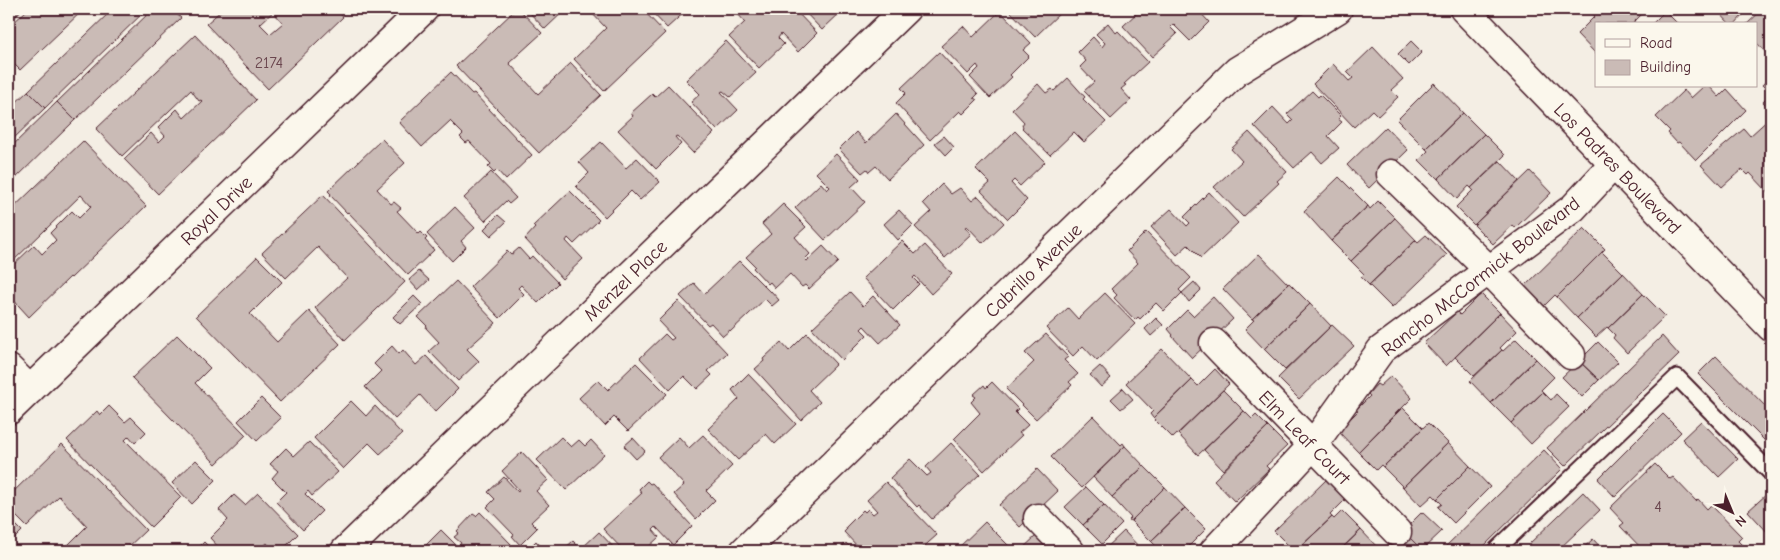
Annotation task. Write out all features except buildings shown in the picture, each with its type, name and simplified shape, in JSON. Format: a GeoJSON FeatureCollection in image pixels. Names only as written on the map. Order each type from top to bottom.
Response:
{"type":"FeatureCollection","features":[{"type":"Feature","properties":{"kind":"street","name":"Royal Drive"},"geometry":{"type":"LineString","coordinates":[[9,410],[424,9]]}},
{"type":"Feature","properties":{"kind":"street","name":"Menzel Place"},"geometry":{"type":"LineString","coordinates":[[345,551],[906,9]]}},
{"type":"Feature","properties":{"kind":"street","name":"Cabrillo Avenue"},"geometry":{"type":"LineString","coordinates":[[744,551],[1237,71],[1338,9]]}},
{"type":"Feature","properties":{"kind":"street","name":"Los Padres Boulevard"},"geometry":{"type":"LineString","coordinates":[[1464,9],[1771,327]]}},
{"type":"Feature","properties":{"kind":"street","name":"Rancho McCormick Boulevard"},"geometry":{"type":"LineString","coordinates":[[1214,551],[1313,445],[1381,350],[1573,208],[1614,164]]}},
{"type":"Feature","properties":{"kind":"street"},"geometry":{"type":"LineString","coordinates":[[1390,174],[1489,270],[1571,355]]}},
{"type":"Feature","properties":{"kind":"street","name":"Elm Leaf Court"},"geometry":{"type":"LineString","coordinates":[[1214,343],[1397,532]]}},
{"type":"Feature","properties":{"kind":"street"},"geometry":{"type":"LineString","coordinates":[[9,369],[30,390]]}},
{"type":"Feature","properties":{"kind":"street"},"geometry":{"type":"LineString","coordinates":[[1038,518],[1070,551]]}},
{"type":"Feature","properties":{"kind":"lane"},"geometry":{"type":"LineString","coordinates":[[1495,551],[1677,377],[1771,473]]}}]}
